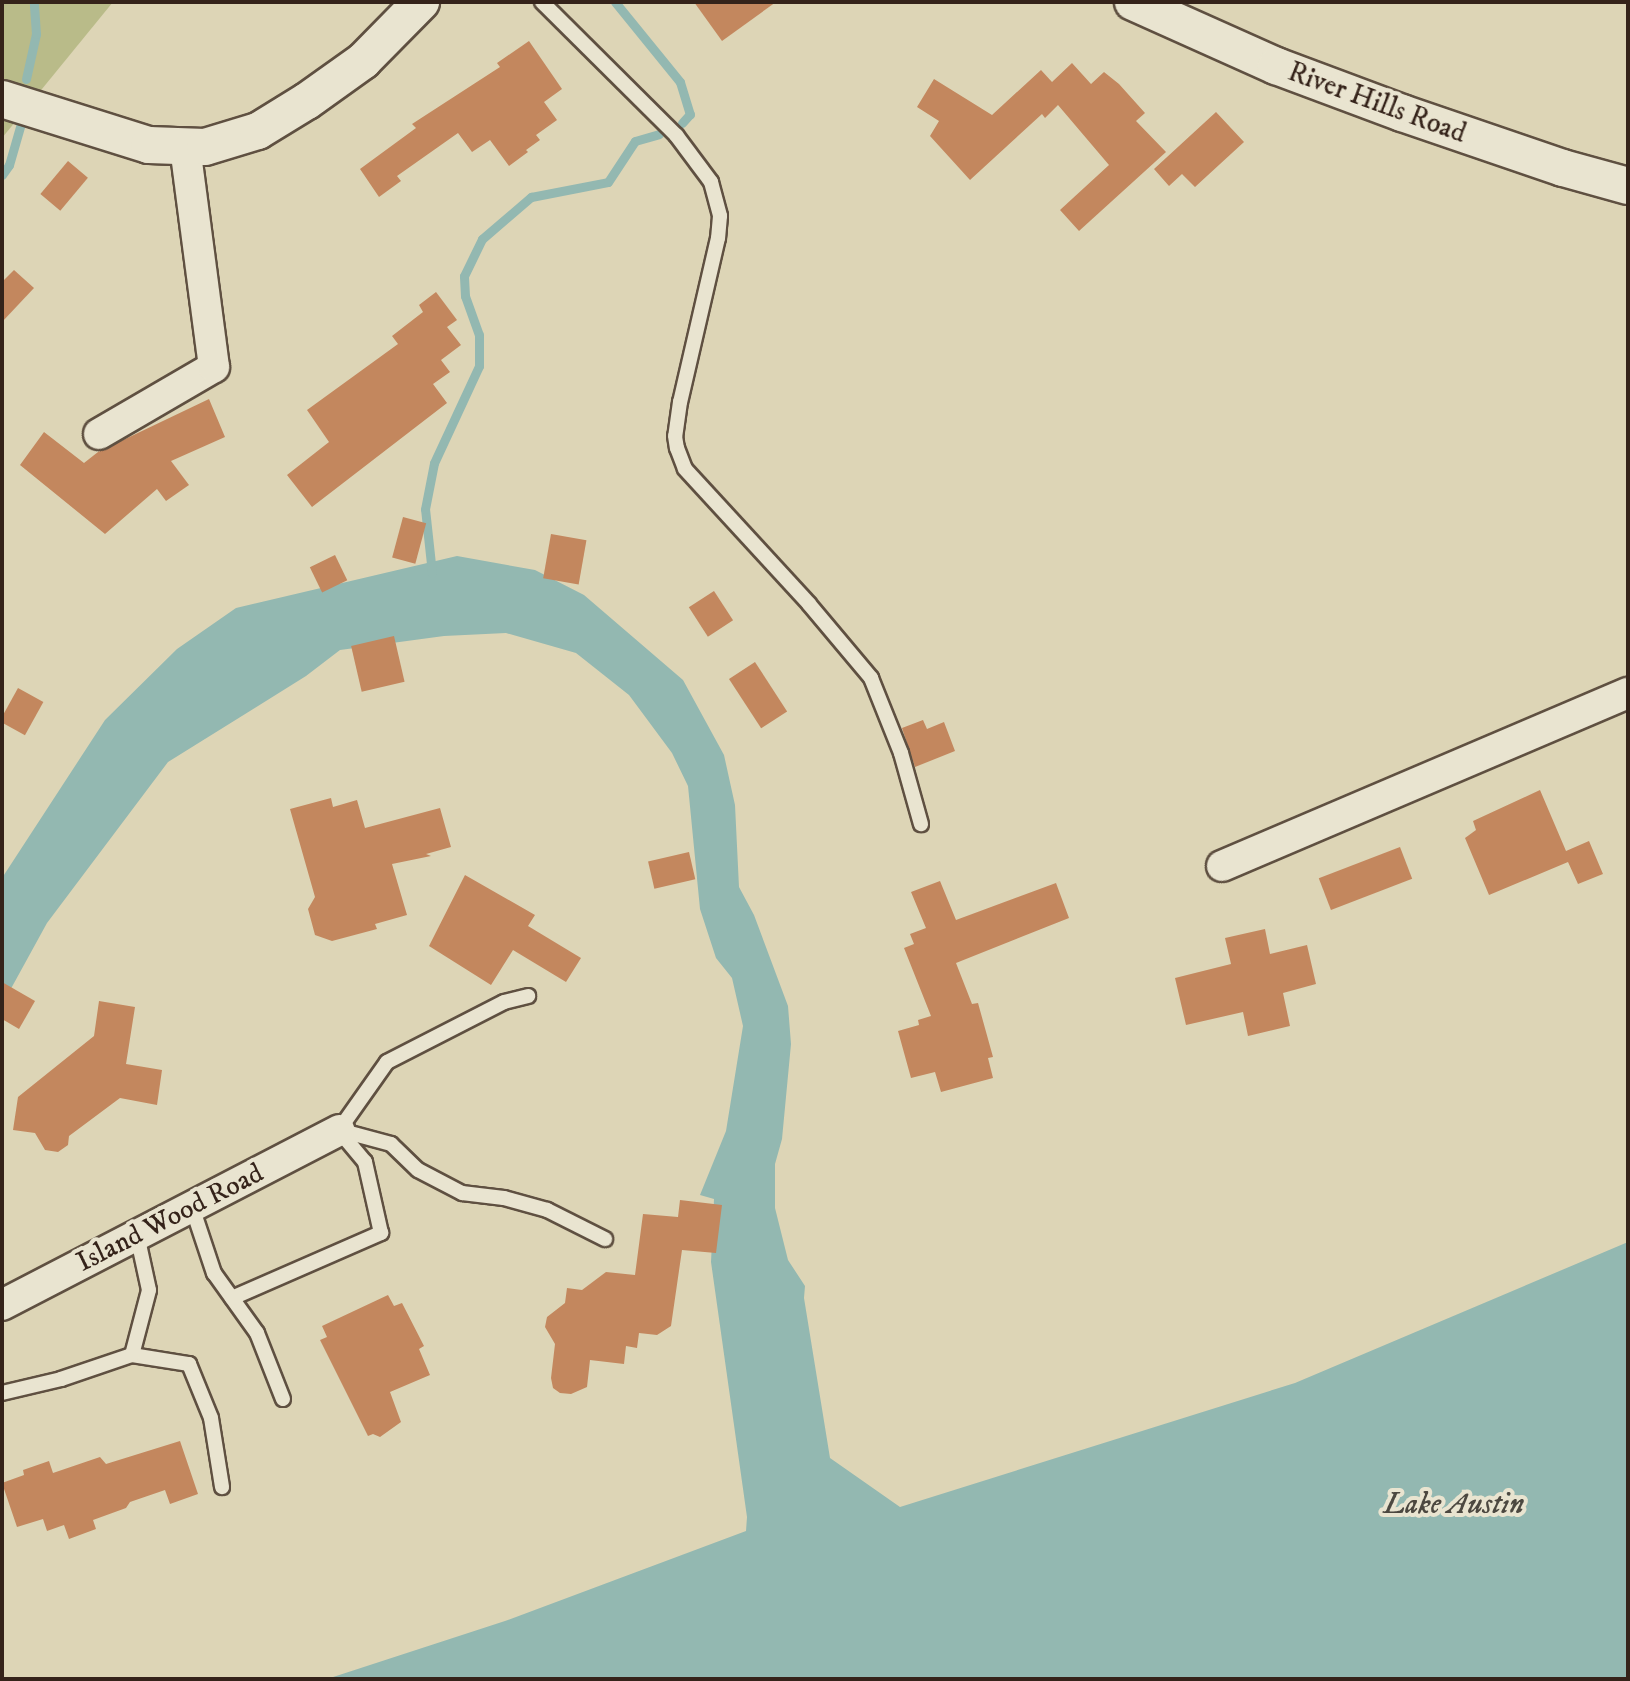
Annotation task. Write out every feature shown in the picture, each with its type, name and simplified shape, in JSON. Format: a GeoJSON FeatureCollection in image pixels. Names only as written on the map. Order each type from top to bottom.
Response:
{"type":"FeatureCollection","features":[{"type":"Feature","properties":{"kind":"street"},"geometry":{"type":"LineString","coordinates":[[2,99],[149,145],[205,147],[258,131],[363,61],[421,2]]}},
{"type":"Feature","properties":{"kind":"street","name":"River Hills Road"},"geometry":{"type":"LineString","coordinates":[[1133,2],[1276,66],[1388,108],[1563,168],[1628,186]]}},
{"type":"Feature","properties":{"kind":"street"},"geometry":{"type":"LineString","coordinates":[[99,434],[214,367],[185,146]]}},
{"type":"Feature","properties":{"kind":"street"},"geometry":{"type":"LineString","coordinates":[[1222,866],[1628,693]]}},
{"type":"Feature","properties":{"kind":"street","name":"Island Wood Road"},"geometry":{"type":"LineString","coordinates":[[2,1305],[339,1130]]}},
{"type":"Feature","properties":{"kind":"lane"},"geometry":{"type":"LineString","coordinates":[[542,2],[676,135],[711,182],[720,216],[718,238],[680,402],[675,436],[677,448],[685,469],[809,604],[871,678],[901,753],[921,824]]}},
{"type":"Feature","properties":{"kind":"lane"},"geometry":{"type":"LineString","coordinates":[[339,1130],[387,1062],[504,1002],[528,996]]}},
{"type":"Feature","properties":{"kind":"lane"},"geometry":{"type":"LineString","coordinates":[[339,1130],[391,1144],[418,1170],[462,1193],[504,1198],[547,1210],[605,1239]]}},
{"type":"Feature","properties":{"kind":"lane"},"geometry":{"type":"LineString","coordinates":[[232,1298],[381,1233],[365,1162],[339,1130]]}},
{"type":"Feature","properties":{"kind":"lane"},"geometry":{"type":"LineString","coordinates":[[192,1207],[214,1273],[257,1333],[283,1399]]}},
{"type":"Feature","properties":{"kind":"lane"},"geometry":{"type":"LineString","coordinates":[[132,1355],[149,1290],[137,1235]]}},
{"type":"Feature","properties":{"kind":"lane"},"geometry":{"type":"LineString","coordinates":[[2,1393],[61,1379],[132,1355],[189,1364],[211,1418],[222,1487]]}},
{"type":"Feature","properties":{"kind":"green space"},"geometry":{"type":"Polygon","coordinates":[[[2,2],[113,2],[2,138],[2,2]]]}},
{"type":"Feature","properties":{"kind":"water","name":"Lake Austin"},"geometry":{"type":"Polygon","coordinates":[[[457,556],[535,570],[584,595],[683,680],[724,755],[735,805],[739,887],[754,915],[788,1006],[791,1044],[782,1139],[775,1164],[775,1208],[788,1260],[805,1286],[804,1298],[830,1458],[900,1507],[1295,1383],[1628,1242],[1628,1679],[327,1679],[505,1621],[746,1531],[747,1517],[711,1262],[714,1199],[700,1195],[726,1131],[743,1026],[732,978],[716,958],[700,909],[688,786],[672,753],[629,695],[576,653],[506,633],[444,636],[340,650],[306,676],[168,762],[47,923],[2,1005],[2,878],[105,720],[177,649],[236,608],[457,556]]]}},
{"type":"Feature","properties":{"kind":"building"},"geometry":{"type":"Polygon","coordinates":[[[694,2],[776,2],[722,41],[694,2]]]}},
{"type":"Feature","properties":{"kind":"building"},"geometry":{"type":"Polygon","coordinates":[[[529,41],[562,89],[544,102],[557,120],[536,135],[540,140],[509,166],[490,140],[472,152],[458,133],[397,176],[401,181],[379,197],[360,169],[416,128],[412,124],[500,67],[497,63],[529,41]]]}},
{"type":"Feature","properties":{"kind":"building"},"geometry":{"type":"Polygon","coordinates":[[[1072,63],[1091,84],[1104,72],[1119,84],[1145,113],[1136,121],[1166,152],[1079,231],[1060,210],[1109,165],[1058,105],[1045,118],[1042,114],[970,180],[930,136],[939,121],[917,107],[934,79],[992,115],[1041,70],[1052,82],[1072,63]]]}},
{"type":"Feature","properties":{"kind":"building"},"geometry":{"type":"Polygon","coordinates":[[[1216,112],[1244,142],[1195,187],[1182,174],[1169,186],[1154,169],[1216,112]]]}},
{"type":"Feature","properties":{"kind":"building"},"geometry":{"type":"Polygon","coordinates":[[[68,161],[88,178],[60,211],[40,194],[68,161]]]}},
{"type":"Feature","properties":{"kind":"building"},"geometry":{"type":"Polygon","coordinates":[[[14,270],[34,288],[2,322],[2,282],[14,270]]]}},
{"type":"Feature","properties":{"kind":"building"},"geometry":{"type":"Polygon","coordinates":[[[436,292],[457,320],[447,327],[461,345],[441,360],[450,372],[433,384],[447,403],[312,507],[287,475],[329,442],[307,410],[398,344],[392,336],[423,312],[419,305],[436,292]]]}},
{"type":"Feature","properties":{"kind":"building"},"geometry":{"type":"Polygon","coordinates":[[[209,399],[225,437],[171,461],[189,485],[166,501],[157,489],[105,534],[20,465],[44,432],[84,463],[98,452],[209,399]]]}},
{"type":"Feature","properties":{"kind":"building"},"geometry":{"type":"Polygon","coordinates":[[[403,517],[426,523],[415,564],[392,558],[403,517]]]}},
{"type":"Feature","properties":{"kind":"building"},"geometry":{"type":"Polygon","coordinates":[[[551,534],[586,540],[579,585],[543,578],[551,534]]]}},
{"type":"Feature","properties":{"kind":"building"},"geometry":{"type":"Polygon","coordinates":[[[335,555],[347,580],[322,592],[310,567],[335,555]]]}},
{"type":"Feature","properties":{"kind":"building"},"geometry":{"type":"Polygon","coordinates":[[[714,591],[733,620],[708,637],[689,607],[714,591]]]}},
{"type":"Feature","properties":{"kind":"building"},"geometry":{"type":"Polygon","coordinates":[[[394,636],[405,682],[362,692],[351,646],[394,636]]]}},
{"type":"Feature","properties":{"kind":"building"},"geometry":{"type":"Polygon","coordinates":[[[755,662],[787,711],[761,728],[729,679],[755,662]]]}},
{"type":"Feature","properties":{"kind":"building"},"geometry":{"type":"Polygon","coordinates":[[[18,688],[43,702],[25,735],[2,723],[18,688]]]}},
{"type":"Feature","properties":{"kind":"building"},"geometry":{"type":"Polygon","coordinates":[[[923,720],[927,729],[944,722],[955,751],[915,767],[902,728],[923,720]]]}},
{"type":"Feature","properties":{"kind":"building"},"geometry":{"type":"Polygon","coordinates":[[[1540,790],[1566,851],[1589,841],[1603,874],[1578,884],[1568,862],[1489,895],[1465,838],[1476,830],[1473,821],[1540,790]]]}},
{"type":"Feature","properties":{"kind":"building"},"geometry":{"type":"Polygon","coordinates":[[[331,798],[333,807],[357,800],[365,828],[440,808],[451,847],[426,854],[431,856],[392,864],[407,915],[375,924],[377,929],[332,941],[315,935],[308,909],[315,897],[290,809],[331,798]]]}},
{"type":"Feature","properties":{"kind":"building"},"geometry":{"type":"Polygon","coordinates":[[[1400,847],[1412,879],[1331,910],[1319,878],[1400,847]]]}},
{"type":"Feature","properties":{"kind":"building"},"geometry":{"type":"Polygon","coordinates":[[[689,852],[695,879],[654,889],[648,861],[689,852]]]}},
{"type":"Feature","properties":{"kind":"building"},"geometry":{"type":"Polygon","coordinates":[[[465,875],[535,915],[528,926],[581,958],[566,982],[513,950],[491,985],[429,946],[465,875]]]}},
{"type":"Feature","properties":{"kind":"building"},"geometry":{"type":"Polygon","coordinates":[[[940,881],[956,920],[1056,883],[1069,918],[956,963],[972,1004],[978,1003],[993,1057],[988,1058],[993,1078],[941,1092],[935,1072],[911,1078],[898,1031],[919,1025],[918,1020],[931,1016],[904,948],[914,944],[910,934],[926,928],[911,892],[940,881]]]}},
{"type":"Feature","properties":{"kind":"building"},"geometry":{"type":"Polygon","coordinates":[[[1265,929],[1270,954],[1307,945],[1316,984],[1283,993],[1290,1026],[1248,1036],[1243,1012],[1186,1025],[1175,978],[1231,964],[1225,938],[1265,929]]]}},
{"type":"Feature","properties":{"kind":"building"},"geometry":{"type":"Polygon","coordinates":[[[2,982],[35,1001],[19,1029],[2,1019],[2,982]]]}},
{"type":"Feature","properties":{"kind":"building"},"geometry":{"type":"Polygon","coordinates":[[[99,1001],[135,1007],[126,1064],[162,1070],[157,1105],[120,1098],[69,1136],[68,1145],[58,1152],[45,1150],[35,1133],[13,1130],[18,1097],[94,1036],[99,1001]]]}},
{"type":"Feature","properties":{"kind":"building"},"geometry":{"type":"Polygon","coordinates":[[[680,1200],[722,1205],[716,1253],[682,1250],[671,1326],[657,1335],[639,1333],[637,1348],[626,1346],[624,1364],[590,1360],[587,1387],[571,1394],[560,1393],[553,1388],[551,1378],[555,1344],[545,1327],[547,1317],[565,1303],[567,1288],[582,1290],[606,1272],[635,1275],[643,1214],[678,1217],[680,1200]]]}},
{"type":"Feature","properties":{"kind":"building"},"geometry":{"type":"Polygon","coordinates":[[[388,1295],[394,1306],[402,1303],[424,1346],[419,1349],[430,1375],[390,1392],[401,1422],[380,1437],[373,1434],[368,1436],[320,1340],[327,1337],[322,1326],[388,1295]]]}},
{"type":"Feature","properties":{"kind":"building"},"geometry":{"type":"Polygon","coordinates":[[[180,1441],[198,1494],[170,1504],[165,1490],[130,1502],[126,1508],[93,1520],[96,1529],[69,1539],[64,1525],[47,1531],[43,1519],[17,1527],[2,1483],[24,1475],[23,1470],[49,1461],[53,1473],[100,1457],[106,1464],[180,1441]]]}},
{"type":"Feature","properties":{"kind":"waterway"},"geometry":{"type":"LineString","coordinates":[[26,79],[36,34],[34,2]]}},
{"type":"Feature","properties":{"kind":"waterway"},"geometry":{"type":"LineString","coordinates":[[615,2],[680,82],[690,114],[682,123]]}},
{"type":"Feature","properties":{"kind":"waterway"},"geometry":{"type":"LineString","coordinates":[[2,175],[9,165],[22,120]]}},
{"type":"Feature","properties":{"kind":"waterway"},"geometry":{"type":"LineString","coordinates":[[432,573],[425,509],[434,463],[479,366],[479,335],[465,296],[464,276],[482,239],[531,197],[608,182],[635,141],[659,134]]}}]}
